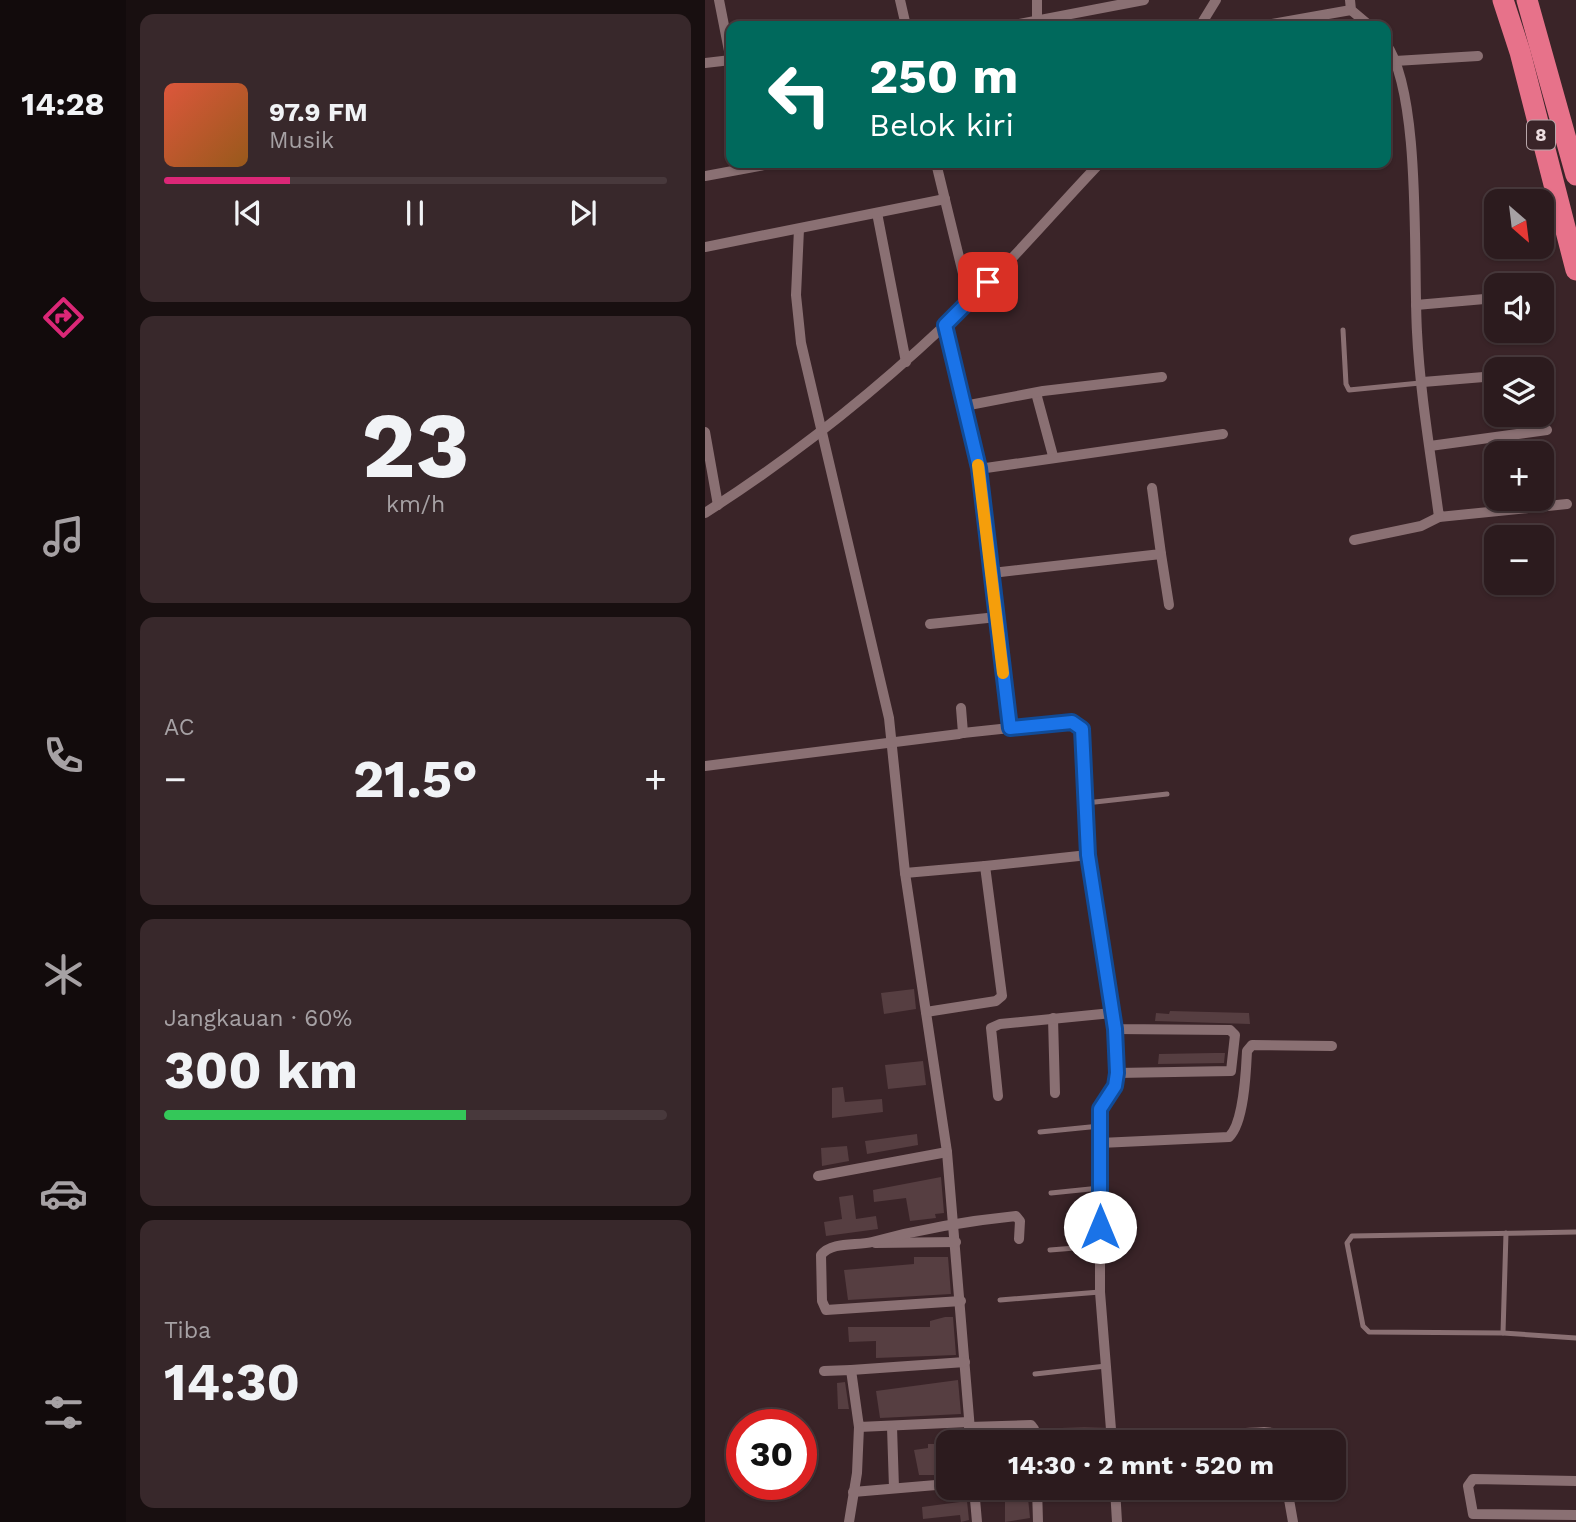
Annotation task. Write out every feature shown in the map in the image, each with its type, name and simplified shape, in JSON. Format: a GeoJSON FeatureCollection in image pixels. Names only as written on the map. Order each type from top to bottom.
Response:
{"type":"FeatureCollection","features":[{"type":"Feature","properties":{"kind":"highway","name":"8"},"geometry":{"type":"LineString","coordinates":[[1503,0],[1520,52],[1576,270]]}},
{"type":"Feature","properties":{"kind":"highway","name":"8"},"geometry":{"type":"LineString","coordinates":[[1527,0],[1576,175]]}},
{"type":"Feature","properties":{"kind":"street"},"geometry":{"type":"LineString","coordinates":[[719,0],[726,35]]}},
{"type":"Feature","properties":{"kind":"street"},"geometry":{"type":"LineString","coordinates":[[900,0],[905,21]]}},
{"type":"Feature","properties":{"kind":"street"},"geometry":{"type":"LineString","coordinates":[[1037,0],[1037,21]]}},
{"type":"Feature","properties":{"kind":"street"},"geometry":{"type":"LineString","coordinates":[[1042,21],[1144,0]]}},
{"type":"Feature","properties":{"kind":"street"},"geometry":{"type":"LineString","coordinates":[[1203,21],[1216,0]]}},
{"type":"Feature","properties":{"kind":"street"},"geometry":{"type":"LineString","coordinates":[[1285,21],[1351,5],[1365,21]]}},
{"type":"Feature","properties":{"kind":"street"},"geometry":{"type":"LineString","coordinates":[[1391,53],[1404,93],[1410,142],[1416,305],[1439,517]]}},
{"type":"Feature","properties":{"kind":"street"},"geometry":{"type":"LineString","coordinates":[[1395,61],[1479,56]]}},
{"type":"Feature","properties":{"kind":"street"},"geometry":{"type":"LineString","coordinates":[[705,63],[726,61]]}},
{"type":"Feature","properties":{"kind":"street"},"geometry":{"type":"LineString","coordinates":[[705,176],[741,168]]}},
{"type":"Feature","properties":{"kind":"street"},"geometry":{"type":"LineString","coordinates":[[937,168],[970,302]]}},
{"type":"Feature","properties":{"kind":"street"},"geometry":{"type":"LineString","coordinates":[[705,513],[732,498],[823,430],[906,362],[970,302],[1095,168]]}},
{"type":"Feature","properties":{"kind":"street"},"geometry":{"type":"LineString","coordinates":[[705,247],[945,199]]}},
{"type":"Feature","properties":{"kind":"street"},"geometry":{"type":"LineString","coordinates":[[877,213],[906,362]]}},
{"type":"Feature","properties":{"kind":"street"},"geometry":{"type":"LineString","coordinates":[[799,229],[796,295],[801,343],[823,430],[852,572],[889,718],[905,873],[947,1152],[970,1430]]}},
{"type":"Feature","properties":{"kind":"street"},"geometry":{"type":"LineString","coordinates":[[1416,305],[1484,299]]}},
{"type":"Feature","properties":{"kind":"street"},"geometry":{"type":"LineString","coordinates":[[945,325],[979,468],[1010,728]]}},
{"type":"Feature","properties":{"kind":"street"},"geometry":{"type":"LineString","coordinates":[[964,406],[1036,393],[1162,377]]}},
{"type":"Feature","properties":{"kind":"street"},"geometry":{"type":"LineString","coordinates":[[1423,382],[1484,377]]}},
{"type":"Feature","properties":{"kind":"street"},"geometry":{"type":"LineString","coordinates":[[1036,393],[1053,456]]}},
{"type":"Feature","properties":{"kind":"street"},"geometry":{"type":"LineString","coordinates":[[1430,446],[1547,430]]}},
{"type":"Feature","properties":{"kind":"street"},"geometry":{"type":"LineString","coordinates":[[979,468],[1223,434]]}},
{"type":"Feature","properties":{"kind":"street"},"geometry":{"type":"LineString","coordinates":[[706,438],[718,505]]}},
{"type":"Feature","properties":{"kind":"street"},"geometry":{"type":"LineString","coordinates":[[1152,488],[1169,605]]}},
{"type":"Feature","properties":{"kind":"street"},"geometry":{"type":"LineString","coordinates":[[1354,540],[1421,526],[1439,517],[1567,504]]}},
{"type":"Feature","properties":{"kind":"street"},"geometry":{"type":"LineString","coordinates":[[992,573],[1087,560],[1161,554]]}},
{"type":"Feature","properties":{"kind":"street"},"geometry":{"type":"LineString","coordinates":[[930,624],[997,617]]}},
{"type":"Feature","properties":{"kind":"street"},"geometry":{"type":"LineString","coordinates":[[961,708],[963,733]]}},
{"type":"Feature","properties":{"kind":"street"},"geometry":{"type":"LineString","coordinates":[[705,766],[1010,728],[1072,722],[1082,729],[1088,855],[1115,1029],[1117,1073],[1115,1086],[1100,1109],[1100,1292],[1111,1430]]}},
{"type":"Feature","properties":{"kind":"street"},"geometry":{"type":"LineString","coordinates":[[905,873],[1088,855]]}},
{"type":"Feature","properties":{"kind":"street"},"geometry":{"type":"LineString","coordinates":[[926,1012],[996,1001],[1002,996],[985,866]]}},
{"type":"Feature","properties":{"kind":"street"},"geometry":{"type":"LineString","coordinates":[[998,1096],[991,1028],[1000,1024],[1112,1013]]}},
{"type":"Feature","properties":{"kind":"street"},"geometry":{"type":"LineString","coordinates":[[1053,1018],[1055,1093]]}},
{"type":"Feature","properties":{"kind":"street"},"geometry":{"type":"LineString","coordinates":[[1115,1029],[1231,1030],[1235,1035],[1231,1071],[1117,1073]]}},
{"type":"Feature","properties":{"kind":"street"},"geometry":{"type":"LineString","coordinates":[[1100,1143],[1229,1137],[1234,1132],[1242,1101],[1247,1051],[1252,1045],[1331,1046]]}},
{"type":"Feature","properties":{"kind":"street"},"geometry":{"type":"LineString","coordinates":[[818,1175],[947,1152]]}},
{"type":"Feature","properties":{"kind":"street"},"geometry":{"type":"LineString","coordinates":[[961,1300],[826,1310],[822,1301],[820,1264],[824,1251],[954,1222],[1016,1216],[1020,1221],[1019,1239]]}},
{"type":"Feature","properties":{"kind":"street"},"geometry":{"type":"LineString","coordinates":[[871,1242],[956,1242]]}},
{"type":"Feature","properties":{"kind":"street"},"geometry":{"type":"LineString","coordinates":[[824,1371],[965,1362]]}},
{"type":"Feature","properties":{"kind":"street"},"geometry":{"type":"LineString","coordinates":[[849,1522],[859,1427],[851,1370]]}},
{"type":"Feature","properties":{"kind":"street"},"geometry":{"type":"LineString","coordinates":[[859,1427],[1031,1425],[1032,1430]]}},
{"type":"Feature","properties":{"kind":"street"},"geometry":{"type":"LineString","coordinates":[[892,1427],[894,1488]]}},
{"type":"Feature","properties":{"kind":"street"},"geometry":{"type":"LineString","coordinates":[[1576,1481],[1473,1479],[1468,1486],[1473,1514],[1576,1515]]}},
{"type":"Feature","properties":{"kind":"street"},"geometry":{"type":"LineString","coordinates":[[853,1492],[936,1485]]}},
{"type":"Feature","properties":{"kind":"street"},"geometry":{"type":"LineString","coordinates":[[976,1500],[977,1522]]}},
{"type":"Feature","properties":{"kind":"street"},"geometry":{"type":"LineString","coordinates":[[1037,1500],[1038,1522]]}},
{"type":"Feature","properties":{"kind":"street"},"geometry":{"type":"LineString","coordinates":[[1116,1500],[1117,1522]]}},
{"type":"Feature","properties":{"kind":"street"},"geometry":{"type":"LineString","coordinates":[[1289,1500],[1293,1522]]}},
{"type":"Feature","properties":{"kind":"lane"},"geometry":{"type":"LineString","coordinates":[[1343,330],[1346,384],[1349,390],[1423,382]]}},
{"type":"Feature","properties":{"kind":"lane"},"geometry":{"type":"LineString","coordinates":[[1086,803],[1166,794]]}},
{"type":"Feature","properties":{"kind":"lane"},"geometry":{"type":"LineString","coordinates":[[1040,1132],[1100,1126]]}},
{"type":"Feature","properties":{"kind":"lane"},"geometry":{"type":"LineString","coordinates":[[1051,1193],[1100,1188]]}},
{"type":"Feature","properties":{"kind":"lane"},"geometry":{"type":"LineString","coordinates":[[1576,1232],[1352,1237],[1347,1243],[1365,1330],[1576,1338]]}},
{"type":"Feature","properties":{"kind":"lane"},"geometry":{"type":"LineString","coordinates":[[1503,1334],[1506,1233]]}},
{"type":"Feature","properties":{"kind":"lane"},"geometry":{"type":"LineString","coordinates":[[1050,1250],[1100,1246]]}},
{"type":"Feature","properties":{"kind":"lane"},"geometry":{"type":"LineString","coordinates":[[1000,1300],[1100,1292]]}},
{"type":"Feature","properties":{"kind":"lane"},"geometry":{"type":"LineString","coordinates":[[1035,1374],[1106,1366]]}},
{"type":"Feature","properties":{"kind":"building"},"geometry":{"type":"Polygon","coordinates":[[[914,989],[916,1009],[884,1014],[881,993],[914,989]]]}},
{"type":"Feature","properties":{"kind":"building"},"geometry":{"type":"Polygon","coordinates":[[[1170,1011],[1249,1013],[1250,1024],[1155,1021],[1156,1013],[1169,1014],[1170,1011]]]}},
{"type":"Feature","properties":{"kind":"building"},"geometry":{"type":"Polygon","coordinates":[[[1225,1053],[1224,1063],[1158,1064],[1159,1054],[1225,1053]]]}},
{"type":"Feature","properties":{"kind":"building"},"geometry":{"type":"Polygon","coordinates":[[[923,1061],[926,1085],[888,1089],[885,1065],[923,1061]]]}},
{"type":"Feature","properties":{"kind":"building"},"geometry":{"type":"Polygon","coordinates":[[[843,1087],[845,1102],[882,1099],[883,1112],[832,1118],[832,1088],[843,1087]]]}},
{"type":"Feature","properties":{"kind":"building"},"geometry":{"type":"Polygon","coordinates":[[[917,1134],[918,1145],[867,1154],[865,1141],[917,1134]]]}},
{"type":"Feature","properties":{"kind":"building"},"geometry":{"type":"Polygon","coordinates":[[[847,1146],[849,1161],[822,1166],[821,1148],[847,1146]]]}},
{"type":"Feature","properties":{"kind":"building"},"geometry":{"type":"Polygon","coordinates":[[[941,1177],[944,1213],[935,1214],[936,1218],[910,1221],[906,1198],[874,1202],[873,1190],[941,1177]]]}},
{"type":"Feature","properties":{"kind":"building"},"geometry":{"type":"Polygon","coordinates":[[[853,1195],[856,1219],[876,1216],[878,1229],[826,1236],[824,1222],[842,1219],[839,1197],[853,1195]]]}},
{"type":"Feature","properties":{"kind":"building"},"geometry":{"type":"Polygon","coordinates":[[[914,1257],[948,1257],[951,1294],[848,1300],[844,1270],[914,1264],[914,1257]]]}},
{"type":"Feature","properties":{"kind":"building"},"geometry":{"type":"Polygon","coordinates":[[[953,1317],[956,1355],[876,1358],[876,1341],[849,1342],[848,1327],[930,1327],[930,1321],[953,1317]]]}},
{"type":"Feature","properties":{"kind":"building"},"geometry":{"type":"Polygon","coordinates":[[[958,1380],[961,1414],[880,1418],[876,1391],[958,1380]]]}},
{"type":"Feature","properties":{"kind":"building"},"geometry":{"type":"Polygon","coordinates":[[[845,1382],[849,1409],[838,1409],[837,1383],[845,1382]]]}},
{"type":"Feature","properties":{"kind":"building"},"geometry":{"type":"Polygon","coordinates":[[[928,1444],[936,1444],[936,1475],[919,1475],[914,1450],[928,1448],[928,1444]]]}},
{"type":"Feature","properties":{"kind":"building"},"geometry":{"type":"Polygon","coordinates":[[[1005,1500],[1028,1500],[1030,1518],[1005,1522],[1005,1500]]]}},
{"type":"Feature","properties":{"kind":"building"},"geometry":{"type":"Polygon","coordinates":[[[967,1501],[969,1520],[961,1522],[960,1515],[923,1519],[922,1507],[967,1501]]]}},
{"type":"Feature","properties":{"kind":"slow traffic"},"geometry":{"type":"LineString","coordinates":[[978,465],[1003,673]]}},
{"type":"Feature","properties":{"kind":"route"},"geometry":{"type":"LineString","coordinates":[[988,282],[945,325],[979,468],[1010,728],[1072,722],[1082,729],[1088,855],[1115,1029],[1117,1073],[1115,1086],[1100,1109],[1100,1227]]}}]}
